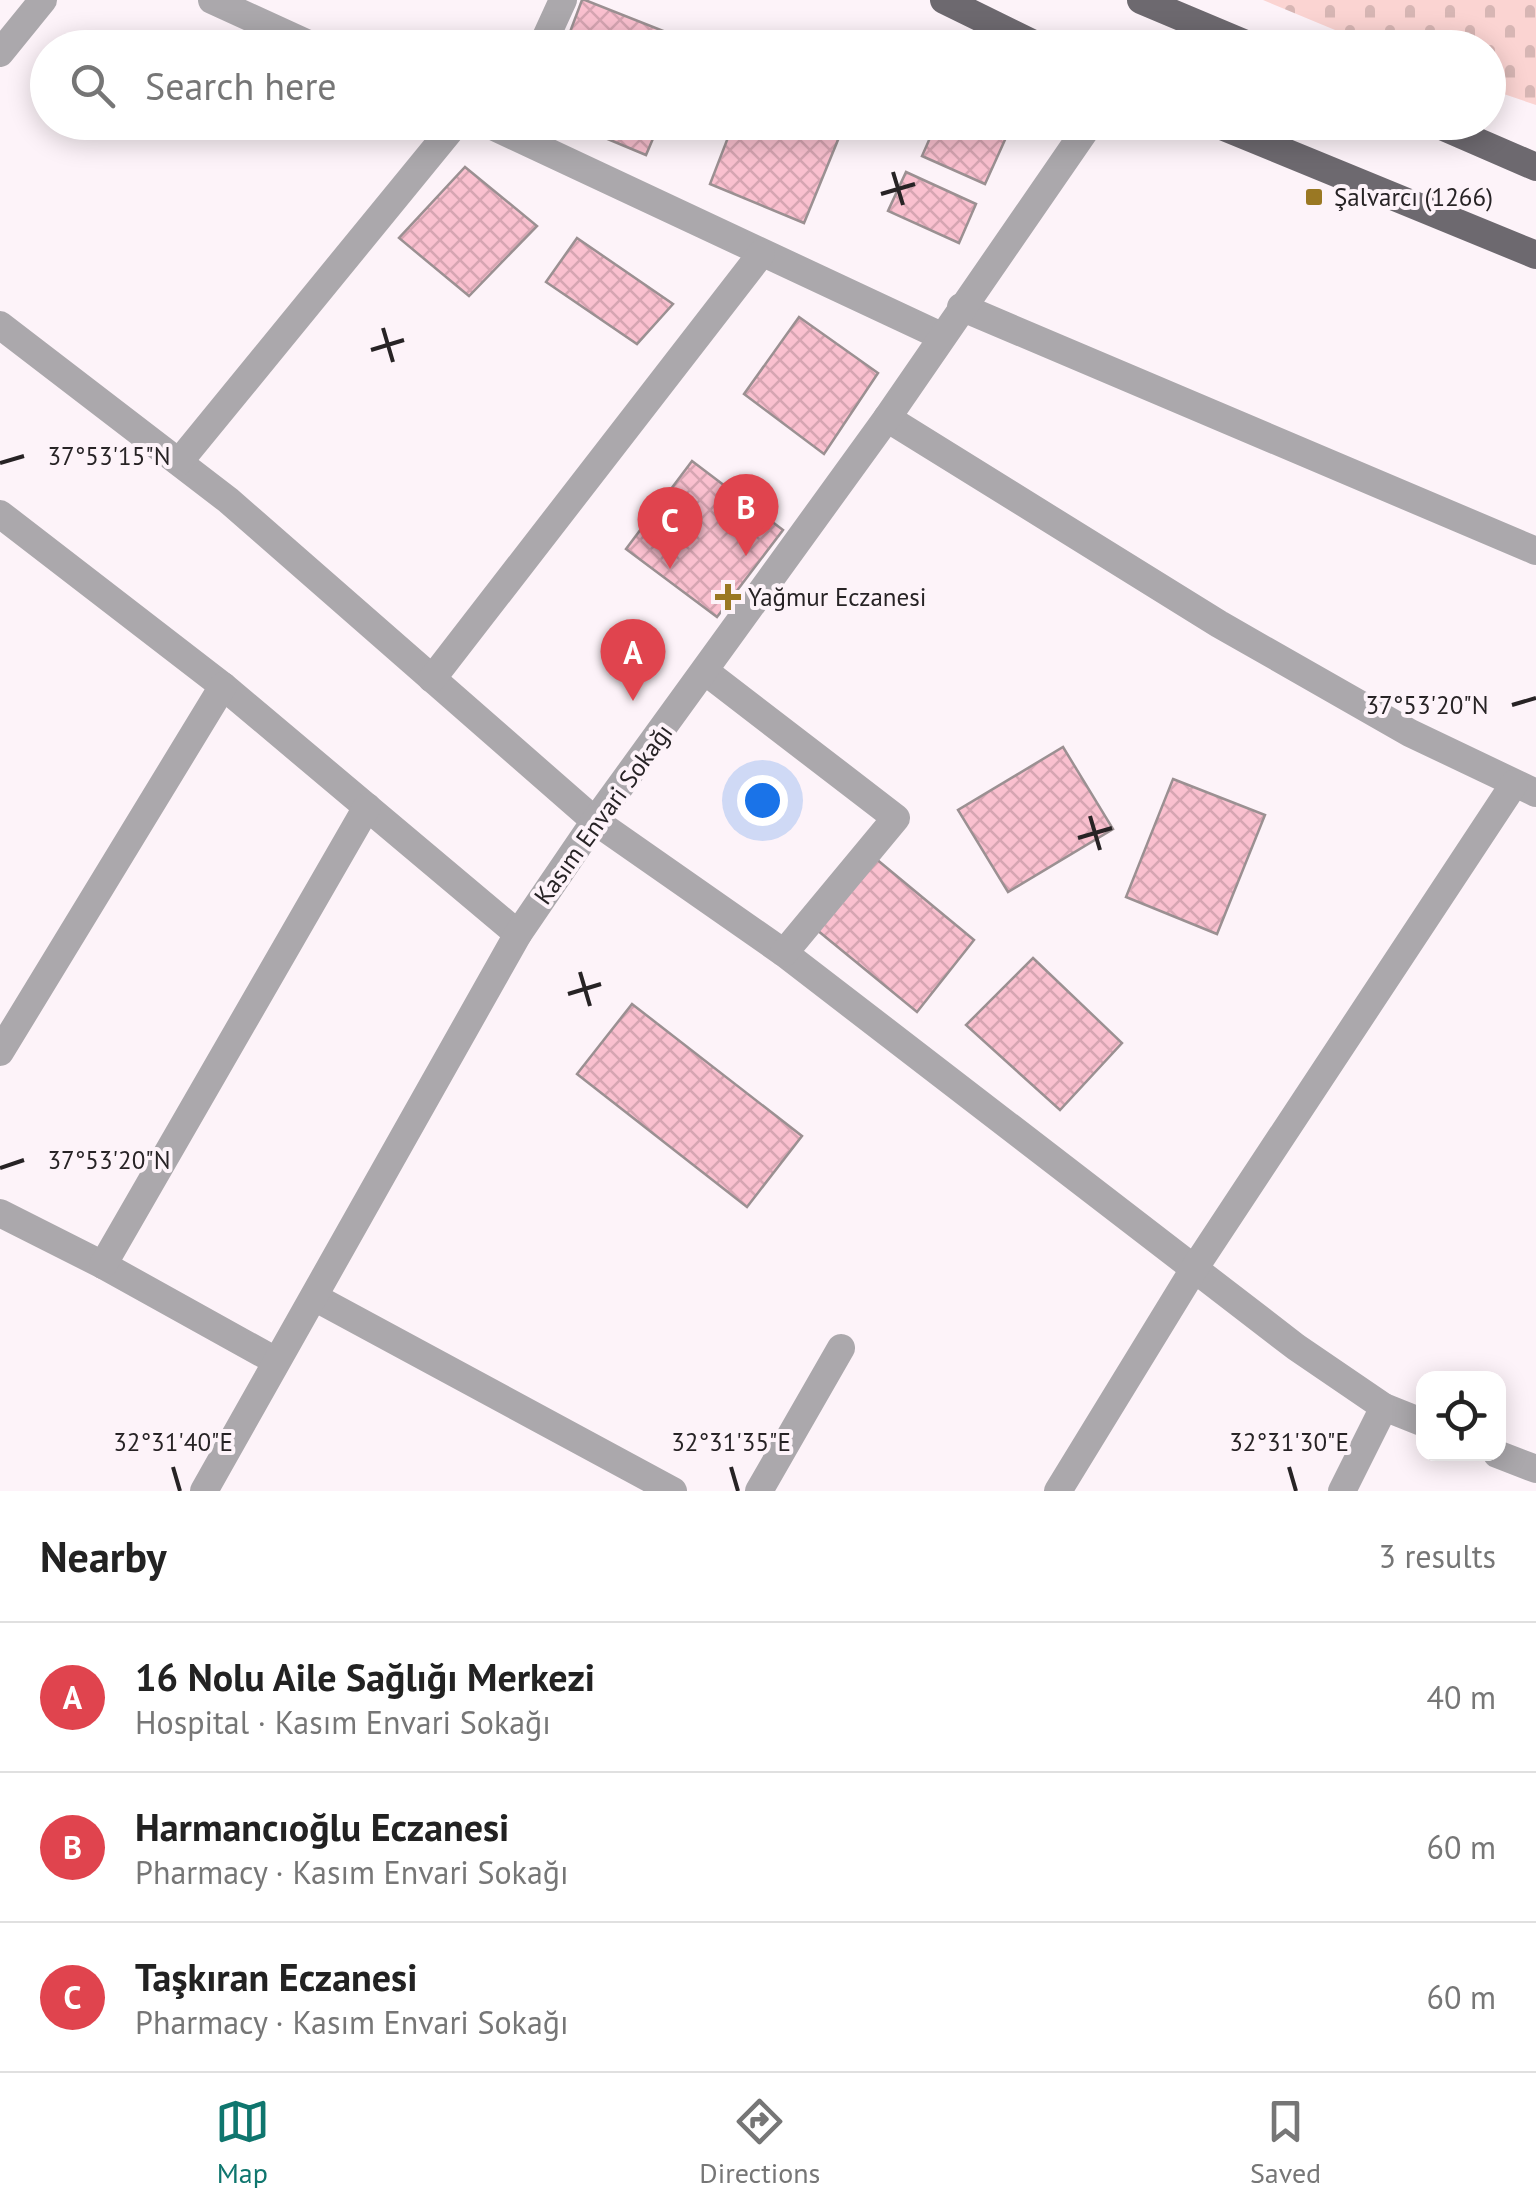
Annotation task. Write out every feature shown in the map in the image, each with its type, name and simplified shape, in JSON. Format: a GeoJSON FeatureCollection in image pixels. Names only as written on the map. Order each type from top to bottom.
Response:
{"type":"FeatureCollection","features":[{"type":"Feature","properties":{"kind":"main road"},"geometry":{"type":"LineString","coordinates":[[944,0],[1005,30]]}},
{"type":"Feature","properties":{"kind":"main road"},"geometry":{"type":"LineString","coordinates":[[1141,0],[1184,8],[1223,30]]}},
{"type":"Feature","properties":{"kind":"main road"},"geometry":{"type":"LineString","coordinates":[[1256,140],[1536,255]]}},
{"type":"Feature","properties":{"kind":"main road"},"geometry":{"type":"LineString","coordinates":[[1475,140],[1536,166]]}},
{"type":"Feature","properties":{"kind":"street"},"geometry":{"type":"LineString","coordinates":[[0,52],[43,0]]}},
{"type":"Feature","properties":{"kind":"street"},"geometry":{"type":"LineString","coordinates":[[212,0],[278,30]]}},
{"type":"Feature","properties":{"kind":"street"},"geometry":{"type":"LineString","coordinates":[[549,30],[563,0]]}},
{"type":"Feature","properties":{"kind":"street"},"geometry":{"type":"LineString","coordinates":[[179,462],[442,140]]}},
{"type":"Feature","properties":{"kind":"street"},"geometry":{"type":"LineString","coordinates":[[529,140],[941,336]]}},
{"type":"Feature","properties":{"kind":"street","name":"Kasım Envari Sokağı"},"geometry":{"type":"LineString","coordinates":[[204,1491],[518,934],[595,821],[887,418],[1078,140]]}},
{"type":"Feature","properties":{"kind":"street"},"geometry":{"type":"LineString","coordinates":[[432,679],[762,254]]}},
{"type":"Feature","properties":{"kind":"street"},"geometry":{"type":"LineString","coordinates":[[961,307],[1536,551]]}},
{"type":"Feature","properties":{"kind":"street"},"geometry":{"type":"LineString","coordinates":[[0,325],[228,500],[595,821],[784,953],[1296,1347],[1384,1407],[1416,1420]]}},
{"type":"Feature","properties":{"kind":"street"},"geometry":{"type":"LineString","coordinates":[[887,418],[1219,624],[1410,733],[1525,788],[1194,1269],[1058,1491]]}},
{"type":"Feature","properties":{"kind":"street"},"geometry":{"type":"LineString","coordinates":[[0,514],[223,686],[518,934]]}},
{"type":"Feature","properties":{"kind":"street"},"geometry":{"type":"LineString","coordinates":[[706,672],[896,818],[784,953]]}},
{"type":"Feature","properties":{"kind":"street"},"geometry":{"type":"LineString","coordinates":[[0,1052],[223,686]]}},
{"type":"Feature","properties":{"kind":"street"},"geometry":{"type":"LineString","coordinates":[[103,1264],[367,808]]}},
{"type":"Feature","properties":{"kind":"street"},"geometry":{"type":"LineString","coordinates":[[0,1213],[103,1264],[276,1360]]}},
{"type":"Feature","properties":{"kind":"street"},"geometry":{"type":"LineString","coordinates":[[314,1297],[674,1491]]}},
{"type":"Feature","properties":{"kind":"street"},"geometry":{"type":"LineString","coordinates":[[759,1491],[840,1348]]}},
{"type":"Feature","properties":{"kind":"street"},"geometry":{"type":"LineString","coordinates":[[1342,1491],[1384,1407]]}},
{"type":"Feature","properties":{"kind":"street"},"geometry":{"type":"LineString","coordinates":[[1506,1458],[1536,1470]]}},
{"type":"Feature","properties":{"kind":"green space"},"geometry":{"type":"Polygon","coordinates":[[[1263,0],[1536,0],[1536,105],[1506,95],[1506,30],[1335,30],[1263,0]]]}},
{"type":"Feature","properties":{"kind":"building"},"geometry":{"type":"Polygon","coordinates":[[[585,0],[661,30],[571,30],[585,0]]]}},
{"type":"Feature","properties":{"kind":"building"},"geometry":{"type":"Polygon","coordinates":[[[610,140],[652,140],[646,155],[610,140]]]}},
{"type":"Feature","properties":{"kind":"building"},"geometry":{"type":"Polygon","coordinates":[[[727,140],[838,140],[804,223],[710,184],[727,140]]]}},
{"type":"Feature","properties":{"kind":"building"},"geometry":{"type":"Polygon","coordinates":[[[929,140],[1005,140],[985,184],[922,156],[929,140]]]}},
{"type":"Feature","properties":{"kind":"building"},"geometry":{"type":"Polygon","coordinates":[[[465,167],[537,226],[469,296],[399,238],[465,167]]]}},
{"type":"Feature","properties":{"kind":"building"},"geometry":{"type":"Polygon","coordinates":[[[906,172],[976,204],[959,243],[888,211],[906,172]]]}},
{"type":"Feature","properties":{"kind":"building"},"geometry":{"type":"Polygon","coordinates":[[[577,238],[673,304],[637,344],[546,282],[577,238]]]}},
{"type":"Feature","properties":{"kind":"building"},"geometry":{"type":"Polygon","coordinates":[[[799,317],[878,373],[824,454],[744,394],[799,317]]]}},
{"type":"Feature","properties":{"kind":"building"},"geometry":{"type":"Polygon","coordinates":[[[692,461],[783,530],[717,617],[626,549],[692,461]]]}},
{"type":"Feature","properties":{"kind":"building"},"geometry":{"type":"Polygon","coordinates":[[[1063,747],[1113,829],[1008,892],[958,810],[1063,747]]]}},
{"type":"Feature","properties":{"kind":"building"},"geometry":{"type":"Polygon","coordinates":[[[1173,779],[1265,815],[1217,934],[1126,897],[1173,779]]]}},
{"type":"Feature","properties":{"kind":"building"},"geometry":{"type":"Polygon","coordinates":[[[875,858],[974,940],[917,1012],[817,930],[875,858]]]}},
{"type":"Feature","properties":{"kind":"building"},"geometry":{"type":"Polygon","coordinates":[[[1033,958],[1122,1043],[1060,1110],[966,1025],[1033,958]]]}},
{"type":"Feature","properties":{"kind":"building"},"geometry":{"type":"Polygon","coordinates":[[[632,1004],[802,1136],[747,1207],[577,1074],[632,1004]]]}},
{"type":"Feature","properties":{"kind":"place","name":"Şalvarcı (1266)"},"geometry":{"type":"Point","coordinates":[1314,197]}},
{"type":"Feature","properties":{"kind":"place","name":"Harmancıoğlu Eczanesi"},"geometry":{"type":"Point","coordinates":[746,556]}},
{"type":"Feature","properties":{"kind":"place","name":"Taşkıran Eczanesi"},"geometry":{"type":"Point","coordinates":[670,569]}},
{"type":"Feature","properties":{"kind":"place","name":"Yağmur Eczanesi"},"geometry":{"type":"Point","coordinates":[728,597]}},
{"type":"Feature","properties":{"kind":"place","name":"16 Nolu Aile Sağlığı Merkezi"},"geometry":{"type":"Point","coordinates":[633,701]}}]}
